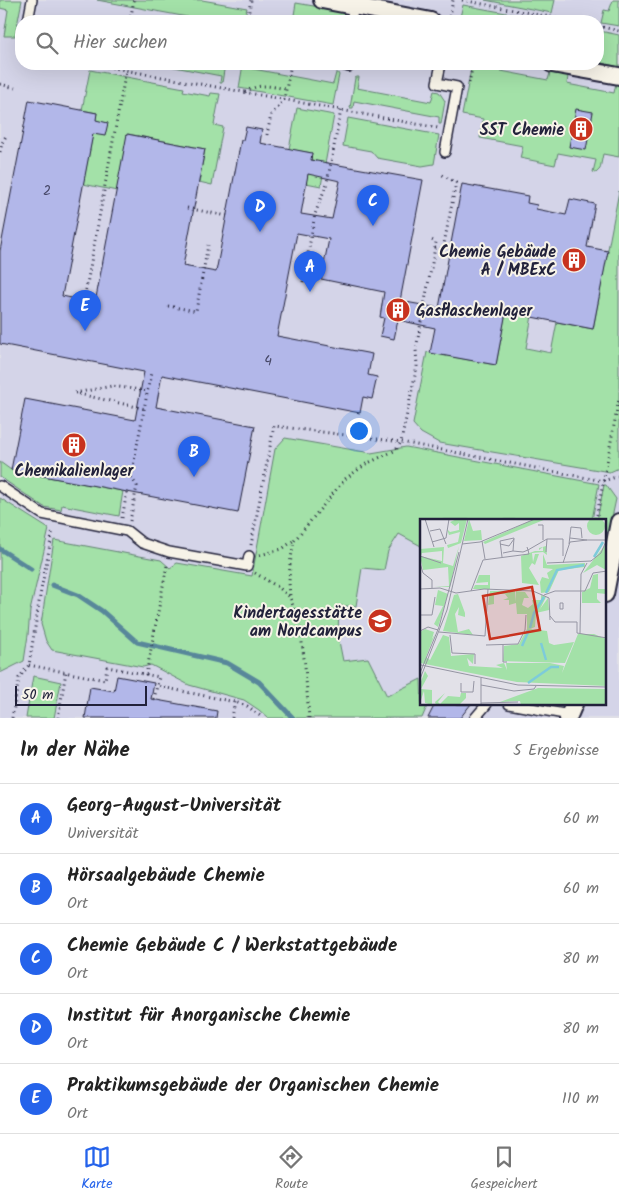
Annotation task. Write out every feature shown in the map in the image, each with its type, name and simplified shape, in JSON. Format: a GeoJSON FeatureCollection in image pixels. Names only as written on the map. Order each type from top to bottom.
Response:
{"type":"FeatureCollection","features":[{"type":"Feature","properties":{"kind":"street"},"geometry":{"type":"LineString","coordinates":[[322,0],[352,14]]}},
{"type":"Feature","properties":{"kind":"street"},"geometry":{"type":"LineString","coordinates":[[586,70],[619,76]]}},
{"type":"Feature","properties":{"kind":"street"},"geometry":{"type":"LineString","coordinates":[[606,589],[619,522]]}},
{"type":"Feature","properties":{"kind":"lane"},"geometry":{"type":"LineString","coordinates":[[29,15],[32,0]]}},
{"type":"Feature","properties":{"kind":"lane"},"geometry":{"type":"LineString","coordinates":[[440,70],[437,83],[457,87],[445,152]]}},
{"type":"Feature","properties":{"kind":"lane"},"geometry":{"type":"LineString","coordinates":[[0,486],[42,514],[127,531],[142,543],[169,552],[247,566],[249,556]]}},
{"type":"Feature","properties":{"kind":"lane"},"geometry":{"type":"LineString","coordinates":[[475,718],[485,706]]}},
{"type":"Feature","properties":{"kind":"lane"},"geometry":{"type":"LineString","coordinates":[[524,706],[571,712]]}},
{"type":"Feature","properties":{"kind":"path"},"geometry":{"type":"LineString","coordinates":[[131,15],[134,0]]}},
{"type":"Feature","properties":{"kind":"path"},"geometry":{"type":"LineString","coordinates":[[249,15],[251,0]]}},
{"type":"Feature","properties":{"kind":"path"},"geometry":{"type":"LineString","coordinates":[[449,15],[452,0]]}},
{"type":"Feature","properties":{"kind":"path"},"geometry":{"type":"LineString","coordinates":[[462,0],[540,15]]}},
{"type":"Feature","properties":{"kind":"path"},"geometry":{"type":"LineString","coordinates":[[604,27],[619,31]]}},
{"type":"Feature","properties":{"kind":"path"},"geometry":{"type":"LineString","coordinates":[[84,294],[126,70],[449,130]]}},
{"type":"Feature","properties":{"kind":"path"},"geometry":{"type":"LineString","coordinates":[[267,135],[271,115],[284,100],[290,70]]}},
{"type":"Feature","properties":{"kind":"path"},"geometry":{"type":"LineString","coordinates":[[468,89],[472,70]]}},
{"type":"Feature","properties":{"kind":"path"},"geometry":{"type":"LineString","coordinates":[[0,84],[15,88]]}},
{"type":"Feature","properties":{"kind":"path"},"geometry":{"type":"LineString","coordinates":[[245,92],[254,86],[264,85],[286,89]]}},
{"type":"Feature","properties":{"kind":"path"},"geometry":{"type":"LineString","coordinates":[[303,282],[315,214],[327,183],[341,110]]}},
{"type":"Feature","properties":{"kind":"path"},"geometry":{"type":"LineString","coordinates":[[0,152],[6,136]]}},
{"type":"Feature","properties":{"kind":"path"},"geometry":{"type":"LineString","coordinates":[[435,248],[443,249],[456,182],[441,174]]}},
{"type":"Feature","properties":{"kind":"path"},"geometry":{"type":"LineString","coordinates":[[187,208],[227,216]]}},
{"type":"Feature","properties":{"kind":"path"},"geometry":{"type":"LineString","coordinates":[[429,239],[436,242],[416,349],[416,366],[401,442],[396,450],[366,464],[345,480],[294,541],[282,548],[249,556],[274,426],[401,442],[603,481],[619,476]]}},
{"type":"Feature","properties":{"kind":"path"},"geometry":{"type":"LineString","coordinates":[[168,306],[196,311],[208,245]]}},
{"type":"Feature","properties":{"kind":"path"},"geometry":{"type":"LineString","coordinates":[[127,531],[137,486],[131,477],[152,373]]}},
{"type":"Feature","properties":{"kind":"path"},"geometry":{"type":"LineString","coordinates":[[146,409],[76,394],[112,386],[148,392]]}},
{"type":"Feature","properties":{"kind":"path"},"geometry":{"type":"LineString","coordinates":[[596,519],[619,398]]}},
{"type":"Feature","properties":{"kind":"path"},"geometry":{"type":"LineString","coordinates":[[124,508],[127,492]]}},
{"type":"Feature","properties":{"kind":"path"},"geometry":{"type":"LineString","coordinates":[[12,718],[19,678],[29,665],[41,590],[56,517]]}},
{"type":"Feature","properties":{"kind":"path"},"geometry":{"type":"LineString","coordinates":[[294,541],[290,564],[290,597],[300,627],[309,718]]}},
{"type":"Feature","properties":{"kind":"path"},"geometry":{"type":"LineString","coordinates":[[146,675],[169,552]]}},
{"type":"Feature","properties":{"kind":"path"},"geometry":{"type":"LineString","coordinates":[[247,566],[290,597]]}},
{"type":"Feature","properties":{"kind":"path"},"geometry":{"type":"LineString","coordinates":[[29,665],[105,680],[107,667],[159,677],[154,699]]}},
{"type":"Feature","properties":{"kind":"path"},"geometry":{"type":"LineString","coordinates":[[58,718],[66,672]]}},
{"type":"Feature","properties":{"kind":"path"},"geometry":{"type":"LineString","coordinates":[[157,686],[235,702],[247,706],[263,718]]}},
{"type":"Feature","properties":{"kind":"path"},"geometry":{"type":"LineString","coordinates":[[232,718],[235,702]]}},
{"type":"Feature","properties":{"kind":"shaded area"},"geometry":{"type":"Polygon","coordinates":[[[0,0],[619,0],[619,718],[0,718],[0,0]]]}},
{"type":"Feature","properties":{"kind":"green space"},"geometry":{"type":"Polygon","coordinates":[[[0,0],[22,0],[19,15],[15,15],[15,36],[4,36],[8,10],[0,8],[0,0]]]}},
{"type":"Feature","properties":{"kind":"green space"},"geometry":{"type":"Polygon","coordinates":[[[97,0],[202,0],[247,8],[245,15],[177,15],[97,0]]]}},
{"type":"Feature","properties":{"kind":"green space"},"geometry":{"type":"Polygon","coordinates":[[[485,0],[555,0],[552,13],[485,0]]]}},
{"type":"Feature","properties":{"kind":"green space"},"geometry":{"type":"Polygon","coordinates":[[[613,0],[619,0],[619,26],[604,24],[604,10],[609,11],[613,0]]]}},
{"type":"Feature","properties":{"kind":"green space"},"geometry":{"type":"Polygon","coordinates":[[[296,3],[343,11],[344,15],[294,15],[296,3]]]}},
{"type":"Feature","properties":{"kind":"green space"},"geometry":{"type":"Polygon","coordinates":[[[463,5],[517,15],[460,15],[463,5]]]}},
{"type":"Feature","properties":{"kind":"green space"},"geometry":{"type":"Polygon","coordinates":[[[604,32],[619,35],[619,67],[604,63],[604,32]]]}},
{"type":"Feature","properties":{"kind":"green space"},"geometry":{"type":"Polygon","coordinates":[[[90,70],[184,88],[183,91],[210,96],[211,93],[220,94],[214,125],[223,127],[212,185],[199,182],[205,149],[128,134],[117,191],[83,184],[97,113],[82,110],[90,70]]]}},
{"type":"Feature","properties":{"kind":"green space"},"geometry":{"type":"Polygon","coordinates":[[[190,70],[224,70],[222,83],[220,83],[221,76],[190,70]]]}},
{"type":"Feature","properties":{"kind":"green space"},"geometry":{"type":"Polygon","coordinates":[[[242,70],[259,70],[333,84],[336,73],[339,75],[333,105],[239,88],[242,70]]]}},
{"type":"Feature","properties":{"kind":"green space"},"geometry":{"type":"Polygon","coordinates":[[[471,70],[501,70],[548,80],[550,73],[568,76],[567,84],[614,93],[616,83],[619,84],[619,157],[603,154],[600,169],[596,173],[593,172],[596,160],[558,153],[555,165],[520,158],[523,146],[480,138],[483,119],[462,115],[471,70]]]}},
{"type":"Feature","properties":{"kind":"green space"},"geometry":{"type":"Polygon","coordinates":[[[359,77],[357,88],[431,102],[434,91],[439,92],[445,101],[441,124],[439,124],[439,117],[354,101],[353,108],[350,108],[355,78],[359,77]]]}},
{"type":"Feature","properties":{"kind":"green space"},"geometry":{"type":"Polygon","coordinates":[[[297,108],[334,115],[321,186],[306,183],[312,153],[289,149],[297,108]]]}},
{"type":"Feature","properties":{"kind":"green space"},"geometry":{"type":"Polygon","coordinates":[[[348,118],[439,135],[434,164],[422,166],[377,158],[371,151],[343,146],[348,118]]]}},
{"type":"Feature","properties":{"kind":"green space"},"geometry":{"type":"Polygon","coordinates":[[[619,191],[619,468],[610,472],[439,443],[421,433],[413,424],[427,352],[496,365],[513,273],[539,278],[526,348],[551,353],[557,322],[593,329],[619,191]]]}},
{"type":"Feature","properties":{"kind":"green space"},"geometry":{"type":"Polygon","coordinates":[[[285,438],[371,453],[406,447],[599,484],[592,519],[420,519],[420,545],[399,534],[388,551],[384,570],[362,568],[356,606],[339,606],[338,636],[343,661],[368,658],[387,696],[420,680],[420,706],[427,706],[422,718],[268,718],[244,700],[189,685],[151,665],[143,667],[52,650],[46,641],[41,624],[54,540],[161,560],[170,568],[177,563],[252,576],[275,449],[285,438]]]}},
{"type":"Feature","properties":{"kind":"green space"},"geometry":{"type":"Polygon","coordinates":[[[0,462],[11,470],[123,491],[119,516],[62,505],[61,510],[44,507],[0,477],[0,462]]]}},
{"type":"Feature","properties":{"kind":"green space"},"geometry":{"type":"Polygon","coordinates":[[[604,485],[606,485],[616,499],[609,532],[606,531],[606,519],[597,519],[604,485]]]}},
{"type":"Feature","properties":{"kind":"green space"},"geometry":{"type":"Polygon","coordinates":[[[0,498],[49,529],[30,611],[24,661],[0,673],[0,498]]]}},
{"type":"Feature","properties":{"kind":"green space"},"geometry":{"type":"Polygon","coordinates":[[[33,676],[61,682],[54,718],[26,718],[33,676]]]}},
{"type":"Feature","properties":{"kind":"building"},"geometry":{"type":"Polygon","coordinates":[[[29,100],[97,113],[96,120],[108,123],[105,136],[93,134],[62,296],[95,303],[127,134],[205,149],[183,266],[216,272],[241,140],[243,140],[246,127],[262,130],[260,143],[312,153],[311,160],[423,180],[400,301],[439,308],[462,184],[528,196],[527,203],[537,205],[536,209],[566,215],[570,199],[595,204],[587,247],[608,251],[593,329],[506,312],[496,365],[430,353],[435,328],[398,320],[394,339],[380,336],[384,318],[380,317],[384,292],[321,279],[329,239],[297,233],[277,336],[372,354],[368,375],[377,377],[372,399],[363,397],[360,413],[162,375],[156,407],[255,426],[238,513],[11,470],[25,399],[135,420],[144,372],[0,344],[0,251],[29,100]],[[308,174],[301,214],[332,219],[340,181],[308,174]]]}},
{"type":"Feature","properties":{"kind":"building","name":"SST Chemie"},"geometry":{"type":"Polygon","coordinates":[[[576,109],[593,112],[586,150],[569,147],[576,109]]]}},
{"type":"Feature","properties":{"kind":"building"},"geometry":{"type":"Polygon","coordinates":[[[117,676],[154,683],[151,699],[217,711],[216,718],[85,718],[90,687],[114,691],[117,676]]]}},
{"type":"Feature","properties":{"kind":"building"},"geometry":{"type":"Polygon","coordinates":[[[434,706],[469,706],[460,718],[428,718],[434,706]]]}},
{"type":"Feature","properties":{"kind":"waterway"},"geometry":{"type":"LineString","coordinates":[[0,549],[31,569]]}},
{"type":"Feature","properties":{"kind":"waterway"},"geometry":{"type":"LineString","coordinates":[[52,585],[78,595],[102,611],[137,642],[227,663],[259,682],[293,718]]}},
{"type":"Feature","properties":{"kind":"place","name":"SST Chemie"},"geometry":{"type":"Point","coordinates":[581,129]}},
{"type":"Feature","properties":{"kind":"place","name":"Chemie Gebäude C / Werkstattgebäude"},"geometry":{"type":"Point","coordinates":[373,226]}},
{"type":"Feature","properties":{"kind":"place","name":"Institut für Anorganische Chemie"},"geometry":{"type":"Point","coordinates":[260,232]}},
{"type":"Feature","properties":{"kind":"place","name":"Chemie Gebäude A / MBExC"},"geometry":{"type":"Point","coordinates":[574,260]}},
{"type":"Feature","properties":{"kind":"place","name":"Georg-August-Universität"},"geometry":{"type":"Point","coordinates":[310,292]}},
{"type":"Feature","properties":{"kind":"place","name":"Gasflaschenlager"},"geometry":{"type":"Point","coordinates":[398,310]}},
{"type":"Feature","properties":{"kind":"place","name":"Praktikumsgebäude der Organischen Chemie"},"geometry":{"type":"Point","coordinates":[85,331]}},
{"type":"Feature","properties":{"kind":"place","name":"Chemikalienlager"},"geometry":{"type":"Point","coordinates":[74,445]}},
{"type":"Feature","properties":{"kind":"place","name":"Hörsaalgebäude Chemie"},"geometry":{"type":"Point","coordinates":[194,477]}},
{"type":"Feature","properties":{"kind":"place","name":"Kindertagesstätte am Nordcampus"},"geometry":{"type":"Point","coordinates":[380,621]}}]}
